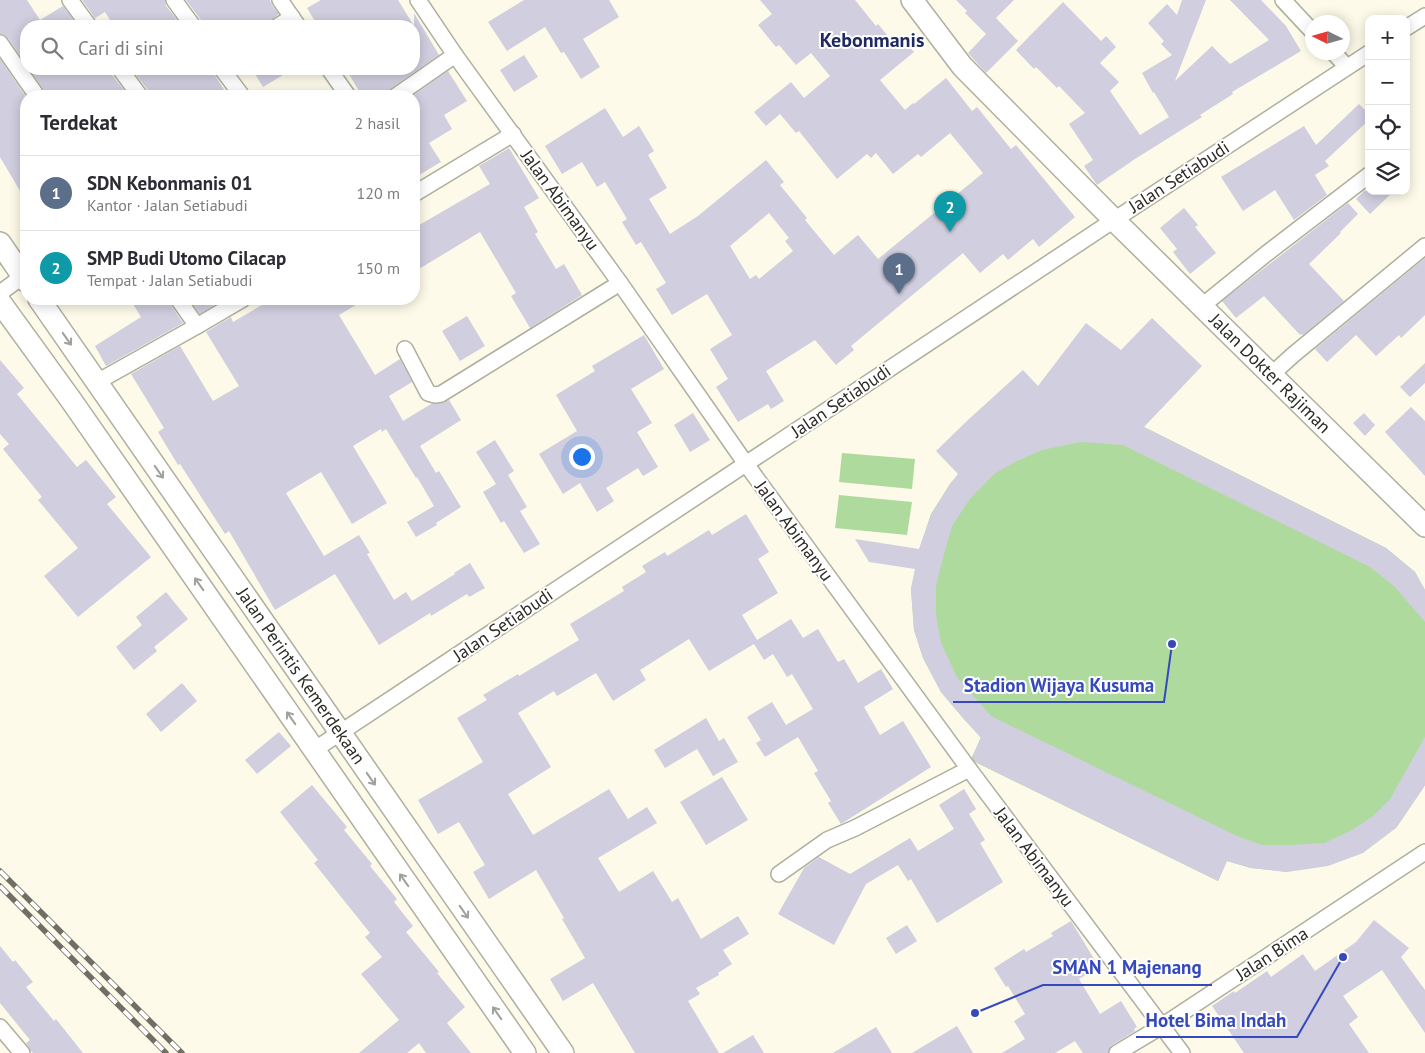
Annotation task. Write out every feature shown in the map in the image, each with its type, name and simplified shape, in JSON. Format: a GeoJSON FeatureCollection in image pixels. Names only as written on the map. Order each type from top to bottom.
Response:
{"type":"FeatureCollection","features":[{"type":"Feature","properties":{"kind":"main road","name":"Jalan Dokter Rajiman"},"geometry":{"type":"LineString","coordinates":[[912,0],[962,66],[1271,375],[1421,516]]}},
{"type":"Feature","properties":{"kind":"main road"},"geometry":{"type":"LineString","coordinates":[[0,244],[20,272]]}},
{"type":"Feature","properties":{"kind":"main road","name":"Jalan Perintis Kemerdekaan"},"geometry":{"type":"LineString","coordinates":[[0,302],[77,408],[525,1053]]}},
{"type":"Feature","properties":{"kind":"main road","name":"Jalan Perintis Kemerdekaan"},"geometry":{"type":"LineString","coordinates":[[43,305],[563,1053]]}},
{"type":"Feature","properties":{"kind":"street"},"geometry":{"type":"LineString","coordinates":[[70,0],[85,20]]}},
{"type":"Feature","properties":{"kind":"street"},"geometry":{"type":"LineString","coordinates":[[174,0],[188,20]]}},
{"type":"Feature","properties":{"kind":"street"},"geometry":{"type":"LineString","coordinates":[[280,0],[294,20]]}},
{"type":"Feature","properties":{"kind":"street","name":"Jalan Abimanyu"},"geometry":{"type":"LineString","coordinates":[[418,0],[455,55],[620,283],[746,464],[969,769],[1182,1053]]}},
{"type":"Feature","properties":{"kind":"street"},"geometry":{"type":"LineString","coordinates":[[1283,0],[1305,24]]}},
{"type":"Feature","properties":{"kind":"street"},"geometry":{"type":"LineString","coordinates":[[1410,25],[1425,16]]}},
{"type":"Feature","properties":{"kind":"street"},"geometry":{"type":"LineString","coordinates":[[0,43],[20,72]]}},
{"type":"Feature","properties":{"kind":"street"},"geometry":{"type":"LineString","coordinates":[[405,90],[455,55]]}},
{"type":"Feature","properties":{"kind":"street","name":"Jalan Setiabudi"},"geometry":{"type":"LineString","coordinates":[[314,750],[1365,56]]}},
{"type":"Feature","properties":{"kind":"street"},"geometry":{"type":"LineString","coordinates":[[1340,60],[1347,67]]}},
{"type":"Feature","properties":{"kind":"street"},"geometry":{"type":"LineString","coordinates":[[22,75],[33,90]]}},
{"type":"Feature","properties":{"kind":"street"},"geometry":{"type":"LineString","coordinates":[[124,75],[136,90]]}},
{"type":"Feature","properties":{"kind":"street"},"geometry":{"type":"LineString","coordinates":[[226,75],[238,90]]}},
{"type":"Feature","properties":{"kind":"street"},"geometry":{"type":"LineString","coordinates":[[333,75],[344,90]]}},
{"type":"Feature","properties":{"kind":"street"},"geometry":{"type":"LineString","coordinates":[[420,190],[513,134]]}},
{"type":"Feature","properties":{"kind":"street"},"geometry":{"type":"LineString","coordinates":[[1202,306],[1365,178]]}},
{"type":"Feature","properties":{"kind":"street"},"geometry":{"type":"LineString","coordinates":[[1271,375],[1425,246]]}},
{"type":"Feature","properties":{"kind":"street"},"geometry":{"type":"LineString","coordinates":[[0,293],[20,280]]}},
{"type":"Feature","properties":{"kind":"street"},"geometry":{"type":"LineString","coordinates":[[405,349],[428,393],[441,394],[620,283]]}},
{"type":"Feature","properties":{"kind":"street"},"geometry":{"type":"LineString","coordinates":[[182,305],[197,326]]}},
{"type":"Feature","properties":{"kind":"street"},"geometry":{"type":"LineString","coordinates":[[97,382],[233,305]]}},
{"type":"Feature","properties":{"kind":"street"},"geometry":{"type":"LineString","coordinates":[[779,874],[827,840],[856,828],[969,769]]}},
{"type":"Feature","properties":{"kind":"street","name":"Jalan Bima"},"geometry":{"type":"LineString","coordinates":[[1118,1053],[1162,1026],[1425,852]]}},
{"type":"Feature","properties":{"kind":"street"},"geometry":{"type":"LineString","coordinates":[[0,1027],[22,1053]]}},
{"type":"Feature","properties":{"kind":"green space"},"geometry":{"type":"Polygon","coordinates":[[[1130,420],[1386,548],[1415,572],[1425,590],[1425,785],[1396,828],[1287,872],[1251,868],[1227,861],[1218,881],[971,760],[981,737],[941,692],[923,658],[914,630],[911,589],[920,547],[931,514],[950,484],[976,455],[1130,420]]]}},
{"type":"Feature","properties":{"kind":"green space"},"geometry":{"type":"Polygon","coordinates":[[[842,453],[915,459],[912,489],[839,482],[842,453]]]}},
{"type":"Feature","properties":{"kind":"green space"},"geometry":{"type":"Polygon","coordinates":[[[839,495],[912,502],[907,535],[835,528],[839,495]]]}},
{"type":"Feature","properties":{"kind":"building"},"geometry":{"type":"Polygon","coordinates":[[[0,0],[27,0],[40,20],[20,20],[20,55],[8,38],[0,34],[0,0]]]}},
{"type":"Feature","properties":{"kind":"building"},"geometry":{"type":"Polygon","coordinates":[[[82,0],[165,0],[166,6],[177,20],[110,20],[105,12],[95,18],[82,0]]]}},
{"type":"Feature","properties":{"kind":"building"},"geometry":{"type":"Polygon","coordinates":[[[186,0],[270,0],[279,14],[271,20],[201,20],[186,0]]]}},
{"type":"Feature","properties":{"kind":"building"},"geometry":{"type":"Polygon","coordinates":[[[321,0],[398,0],[410,20],[314,20],[307,8],[321,0]]]}},
{"type":"Feature","properties":{"kind":"building"},"geometry":{"type":"Polygon","coordinates":[[[524,0],[609,0],[619,17],[583,39],[600,67],[581,79],[564,52],[561,53],[545,27],[507,51],[488,22],[524,0]]]}},
{"type":"Feature","properties":{"kind":"building"},"geometry":{"type":"Polygon","coordinates":[[[760,0],[855,0],[876,26],[878,24],[896,46],[903,40],[914,52],[880,80],[905,110],[946,78],[972,111],[977,107],[1011,149],[1016,145],[1075,217],[1039,247],[1033,239],[1008,260],[1003,254],[980,273],[963,253],[851,346],[854,350],[836,365],[815,340],[766,371],[784,401],[771,409],[768,404],[738,422],[716,387],[728,379],[710,349],[732,335],[707,294],[672,315],[656,289],[666,283],[641,242],[636,245],[622,222],[627,219],[605,182],[597,187],[582,162],[562,174],[545,146],[605,108],[623,137],[639,126],[654,151],[648,155],[667,188],[649,199],[670,234],[698,216],[766,160],[784,182],[780,185],[807,218],[805,220],[834,255],[858,235],[878,259],[983,173],[950,133],[921,157],[918,154],[893,174],[876,153],[871,158],[867,154],[837,179],[799,131],[796,133],[780,114],[766,126],[754,112],[791,82],[804,98],[830,76],[811,53],[796,65],[779,45],[776,47],[758,25],[772,14],[760,0]],[[769,213],[730,246],[750,279],[756,275],[759,279],[793,251],[785,241],[789,238],[769,213]]]}},
{"type":"Feature","properties":{"kind":"building"},"geometry":{"type":"Polygon","coordinates":[[[956,0],[1014,0],[996,18],[1018,41],[986,73],[968,53],[986,34],[965,13],[967,11],[956,0]]]}},
{"type":"Feature","properties":{"kind":"building"},"geometry":{"type":"Polygon","coordinates":[[[1182,0],[1206,0],[1175,81],[1212,46],[1230,64],[1269,40],[1230,0],[1261,0],[1286,26],[1301,51],[1232,92],[1233,94],[1200,115],[1202,117],[1097,185],[1084,166],[1093,160],[1069,124],[1085,113],[1059,86],[1057,88],[1036,67],[1034,69],[1016,50],[1063,2],[1101,41],[1106,36],[1116,47],[1100,63],[1119,82],[1110,91],[1140,135],[1169,117],[1142,73],[1172,55],[1161,44],[1164,41],[1148,23],[1167,4],[1177,15],[1182,0]]]}},
{"type":"Feature","properties":{"kind":"building"},"geometry":{"type":"Polygon","coordinates":[[[63,6],[74,20],[40,20],[63,6]]]}},
{"type":"Feature","properties":{"kind":"building"},"geometry":{"type":"Polygon","coordinates":[[[420,23],[439,55],[420,68],[420,23]]]}},
{"type":"Feature","properties":{"kind":"building"},"geometry":{"type":"Polygon","coordinates":[[[524,55],[538,77],[514,92],[500,70],[524,55]]]}},
{"type":"Feature","properties":{"kind":"building"},"geometry":{"type":"Polygon","coordinates":[[[0,59],[21,90],[20,191],[0,157],[0,59]]]}},
{"type":"Feature","properties":{"kind":"building"},"geometry":{"type":"Polygon","coordinates":[[[448,71],[467,101],[444,115],[452,129],[429,143],[441,162],[420,174],[420,90],[448,71]]]}},
{"type":"Feature","properties":{"kind":"building"},"geometry":{"type":"Polygon","coordinates":[[[33,75],[112,75],[124,90],[44,90],[33,75]]]}},
{"type":"Feature","properties":{"kind":"building"},"geometry":{"type":"Polygon","coordinates":[[[136,75],[215,75],[224,90],[148,90],[136,75]]]}},
{"type":"Feature","properties":{"kind":"building"},"geometry":{"type":"Polygon","coordinates":[[[256,75],[283,75],[263,87],[256,75]]]}},
{"type":"Feature","properties":{"kind":"building"},"geometry":{"type":"Polygon","coordinates":[[[350,75],[410,75],[390,90],[358,90],[350,75]]]}},
{"type":"Feature","properties":{"kind":"building"},"geometry":{"type":"Polygon","coordinates":[[[1359,104],[1365,110],[1365,124],[1325,161],[1329,166],[1315,175],[1327,195],[1294,220],[1275,190],[1243,211],[1221,177],[1304,126],[1316,145],[1359,104]]]}},
{"type":"Feature","properties":{"kind":"building"},"geometry":{"type":"Polygon","coordinates":[[[509,148],[539,198],[524,207],[538,232],[535,234],[556,269],[564,264],[582,295],[530,328],[511,296],[516,293],[480,232],[420,268],[420,225],[490,184],[479,166],[509,148]]]}},
{"type":"Feature","properties":{"kind":"building"},"geometry":{"type":"Polygon","coordinates":[[[1364,191],[1365,195],[1390,195],[1370,214],[1356,199],[1364,191]]]}},
{"type":"Feature","properties":{"kind":"building"},"geometry":{"type":"Polygon","coordinates":[[[1348,203],[1358,214],[1309,264],[1344,301],[1303,335],[1300,335],[1264,296],[1236,318],[1222,301],[1348,203]]]}},
{"type":"Feature","properties":{"kind":"building"},"geometry":{"type":"Polygon","coordinates":[[[1184,208],[1198,225],[1195,227],[1216,253],[1190,274],[1173,252],[1177,249],[1160,228],[1184,208]]]}},
{"type":"Feature","properties":{"kind":"building"},"geometry":{"type":"Polygon","coordinates":[[[1425,258],[1425,315],[1401,338],[1399,335],[1376,356],[1356,335],[1327,362],[1315,349],[1425,258]]]}},
{"type":"Feature","properties":{"kind":"building"},"geometry":{"type":"Polygon","coordinates":[[[134,305],[171,305],[183,323],[106,366],[95,346],[141,317],[134,305]]]}},
{"type":"Feature","properties":{"kind":"building"},"geometry":{"type":"Polygon","coordinates":[[[193,305],[215,305],[200,314],[193,305]]]}},
{"type":"Feature","properties":{"kind":"building"},"geometry":{"type":"Polygon","coordinates":[[[262,305],[356,305],[339,315],[375,375],[400,359],[412,382],[389,396],[403,421],[431,404],[443,403],[449,400],[461,420],[420,446],[436,473],[439,471],[461,507],[436,523],[437,525],[416,537],[407,522],[434,506],[386,429],[382,432],[381,429],[353,446],[387,503],[352,524],[321,472],[286,493],[324,556],[359,535],[370,553],[367,554],[394,600],[406,592],[412,601],[470,563],[485,588],[469,597],[467,594],[431,616],[430,613],[379,645],[335,574],[275,610],[229,531],[225,534],[180,464],[178,465],[158,432],[164,428],[131,374],[180,346],[213,401],[239,386],[206,332],[231,317],[233,322],[262,305]]]}},
{"type":"Feature","properties":{"kind":"building"},"geometry":{"type":"Polygon","coordinates":[[[467,316],[485,346],[460,361],[442,331],[467,316]]]}},
{"type":"Feature","properties":{"kind":"building"},"geometry":{"type":"Polygon","coordinates":[[[1152,318],[1202,366],[1144,427],[1386,548],[1415,572],[1425,590],[1425,622],[1394,586],[1370,567],[1123,445],[1081,442],[1042,450],[1017,461],[994,474],[969,500],[952,526],[936,586],[936,615],[941,643],[957,677],[991,716],[1239,837],[1262,845],[1324,843],[1352,830],[1373,816],[1390,799],[1425,737],[1425,785],[1396,828],[1363,853],[1328,866],[1287,872],[1251,868],[1227,861],[1218,881],[976,762],[972,757],[981,738],[941,692],[923,658],[914,630],[911,589],[915,569],[869,562],[855,539],[919,549],[931,515],[958,474],[936,451],[1023,370],[1038,386],[1086,323],[1121,350],[1152,318]]]}},
{"type":"Feature","properties":{"kind":"building"},"geometry":{"type":"Polygon","coordinates":[[[644,335],[664,369],[631,389],[652,423],[637,432],[658,467],[643,476],[638,468],[606,488],[614,501],[597,512],[580,483],[563,494],[539,454],[577,431],[556,395],[595,371],[592,366],[644,335]]]}},
{"type":"Feature","properties":{"kind":"building"},"geometry":{"type":"Polygon","coordinates":[[[0,360],[24,388],[17,394],[77,467],[86,460],[116,497],[107,504],[151,557],[78,617],[44,576],[78,548],[38,500],[42,497],[3,449],[9,444],[0,434],[0,360]]]}},
{"type":"Feature","properties":{"kind":"building"},"geometry":{"type":"Polygon","coordinates":[[[1425,363],[1425,383],[1410,397],[1400,387],[1425,363]]]}},
{"type":"Feature","properties":{"kind":"building"},"geometry":{"type":"Polygon","coordinates":[[[1411,407],[1425,421],[1425,476],[1385,432],[1411,407]]]}},
{"type":"Feature","properties":{"kind":"building"},"geometry":{"type":"Polygon","coordinates":[[[693,413],[710,440],[690,452],[674,425],[693,413]]]}},
{"type":"Feature","properties":{"kind":"building"},"geometry":{"type":"Polygon","coordinates":[[[1364,413],[1375,425],[1365,436],[1353,423],[1364,413]]]}},
{"type":"Feature","properties":{"kind":"building"},"geometry":{"type":"Polygon","coordinates":[[[495,440],[514,471],[508,475],[527,507],[520,511],[540,544],[524,553],[504,521],[501,523],[483,492],[496,484],[476,452],[495,440]]]}},
{"type":"Feature","properties":{"kind":"building"},"geometry":{"type":"Polygon","coordinates":[[[746,514],[769,552],[758,559],[778,593],[742,615],[757,640],[791,619],[803,638],[818,629],[838,662],[844,659],[858,683],[881,669],[893,689],[864,707],[880,735],[903,721],[931,767],[841,824],[828,803],[831,801],[814,773],[818,771],[798,737],[765,757],[756,743],[761,740],[747,717],[772,702],[786,725],[813,709],[792,674],[787,677],[773,654],[764,660],[754,644],[709,671],[689,639],[640,670],[646,680],[613,701],[596,673],[557,696],[554,691],[518,713],[551,767],[508,794],[533,835],[609,789],[628,819],[647,807],[657,823],[598,858],[619,892],[653,871],[672,902],[678,898],[701,939],[738,916],[749,934],[723,950],[732,964],[718,973],[719,975],[696,988],[700,994],[688,1001],[719,1053],[635,1053],[593,983],[563,1001],[550,979],[585,958],[536,870],[489,899],[473,872],[485,865],[459,822],[438,834],[418,800],[483,762],[457,718],[487,700],[483,695],[579,640],[570,624],[624,591],[622,587],[646,572],[642,566],[665,552],[667,556],[709,530],[712,535],[746,514]]]}},
{"type":"Feature","properties":{"kind":"building"},"geometry":{"type":"Polygon","coordinates":[[[166,592],[188,619],[154,647],[157,651],[134,670],[116,647],[142,625],[136,617],[166,592]]]}},
{"type":"Feature","properties":{"kind":"building"},"geometry":{"type":"Polygon","coordinates":[[[182,683],[197,701],[161,732],[146,714],[182,683]]]}},
{"type":"Feature","properties":{"kind":"building"},"geometry":{"type":"Polygon","coordinates":[[[706,718],[719,741],[724,738],[738,762],[713,776],[697,749],[665,768],[654,750],[706,718]]]}},
{"type":"Feature","properties":{"kind":"building"},"geometry":{"type":"Polygon","coordinates":[[[279,732],[291,746],[257,774],[245,760],[279,732]]]}},
{"type":"Feature","properties":{"kind":"building"},"geometry":{"type":"Polygon","coordinates":[[[722,777],[748,820],[706,845],[680,802],[722,777]]]}},
{"type":"Feature","properties":{"kind":"building"},"geometry":{"type":"Polygon","coordinates":[[[312,785],[347,827],[344,830],[397,899],[394,902],[413,926],[406,932],[465,1007],[447,1023],[471,1053],[426,1053],[419,1043],[407,1053],[359,1053],[399,1020],[361,974],[382,957],[365,937],[370,933],[314,863],[318,860],[280,812],[312,785]]]}},
{"type":"Feature","properties":{"kind":"building"},"geometry":{"type":"Polygon","coordinates":[[[964,789],[976,809],[969,814],[985,840],[980,843],[1003,882],[937,923],[911,879],[908,881],[898,865],[866,884],[834,945],[778,914],[804,868],[819,857],[850,874],[910,838],[918,851],[954,829],[939,805],[964,789]]]}},
{"type":"Feature","properties":{"kind":"building"},"geometry":{"type":"Polygon","coordinates":[[[1374,920],[1409,948],[1401,957],[1425,990],[1425,1033],[1382,970],[1343,996],[1358,1017],[1349,1024],[1369,1053],[1244,1053],[1212,1006],[1267,971],[1271,977],[1303,954],[1315,971],[1356,942],[1374,920]]]}},
{"type":"Feature","properties":{"kind":"building"},"geometry":{"type":"Polygon","coordinates":[[[1071,921],[1099,967],[1079,979],[1100,1014],[1121,1001],[1137,1027],[1134,1029],[1135,1031],[1112,1045],[1108,1053],[1083,1053],[1075,1041],[1055,1053],[1002,1053],[1025,1039],[1014,1021],[1025,1014],[1008,986],[1006,987],[994,968],[1024,949],[1026,952],[1053,936],[1051,933],[1071,921]]]}},
{"type":"Feature","properties":{"kind":"building"},"geometry":{"type":"Polygon","coordinates":[[[907,925],[917,941],[896,954],[886,938],[907,925]]]}},
{"type":"Feature","properties":{"kind":"building"},"geometry":{"type":"Polygon","coordinates":[[[0,946],[13,962],[15,960],[33,982],[26,987],[54,1021],[56,1019],[83,1053],[33,1053],[31,1051],[26,1043],[30,1040],[0,1003],[0,946]]]}},
{"type":"Feature","properties":{"kind":"building"},"geometry":{"type":"Polygon","coordinates":[[[957,1026],[973,1053],[912,1053],[957,1026]]]}},
{"type":"Feature","properties":{"kind":"building"},"geometry":{"type":"Polygon","coordinates":[[[876,1027],[892,1053],[833,1053],[876,1027]]]}},
{"type":"Feature","properties":{"kind":"building"},"geometry":{"type":"Polygon","coordinates":[[[753,1035],[764,1053],[723,1053],[753,1035]]]}},
{"type":"Feature","properties":{"kind":"railway"},"geometry":{"type":"LineString","coordinates":[[0,871],[182,1053]]}},
{"type":"Feature","properties":{"kind":"railway"},"geometry":{"type":"LineString","coordinates":[[0,886],[166,1053]]}},
{"type":"Feature","properties":{"kind":"place","name":"SMP Budi Utomo Cilacap"},"geometry":{"type":"Point","coordinates":[950,232]}},
{"type":"Feature","properties":{"kind":"place","name":"SDN Kebonmanis 01"},"geometry":{"type":"Point","coordinates":[899,294]}},
{"type":"Feature","properties":{"kind":"place","name":"Stadion Wijaya Kusuma"},"geometry":{"type":"Point","coordinates":[1172,644]}},
{"type":"Feature","properties":{"kind":"place","name":"Hotel Bima Indah"},"geometry":{"type":"Point","coordinates":[1343,957]}},
{"type":"Feature","properties":{"kind":"place","name":"SMAN 1 Majenang"},"geometry":{"type":"Point","coordinates":[975,1013]}},
{"type":"Feature","properties":{"kind":"district","name":"Kebonmanis"},"geometry":{"type":"Point","coordinates":[872,40]}}]}
